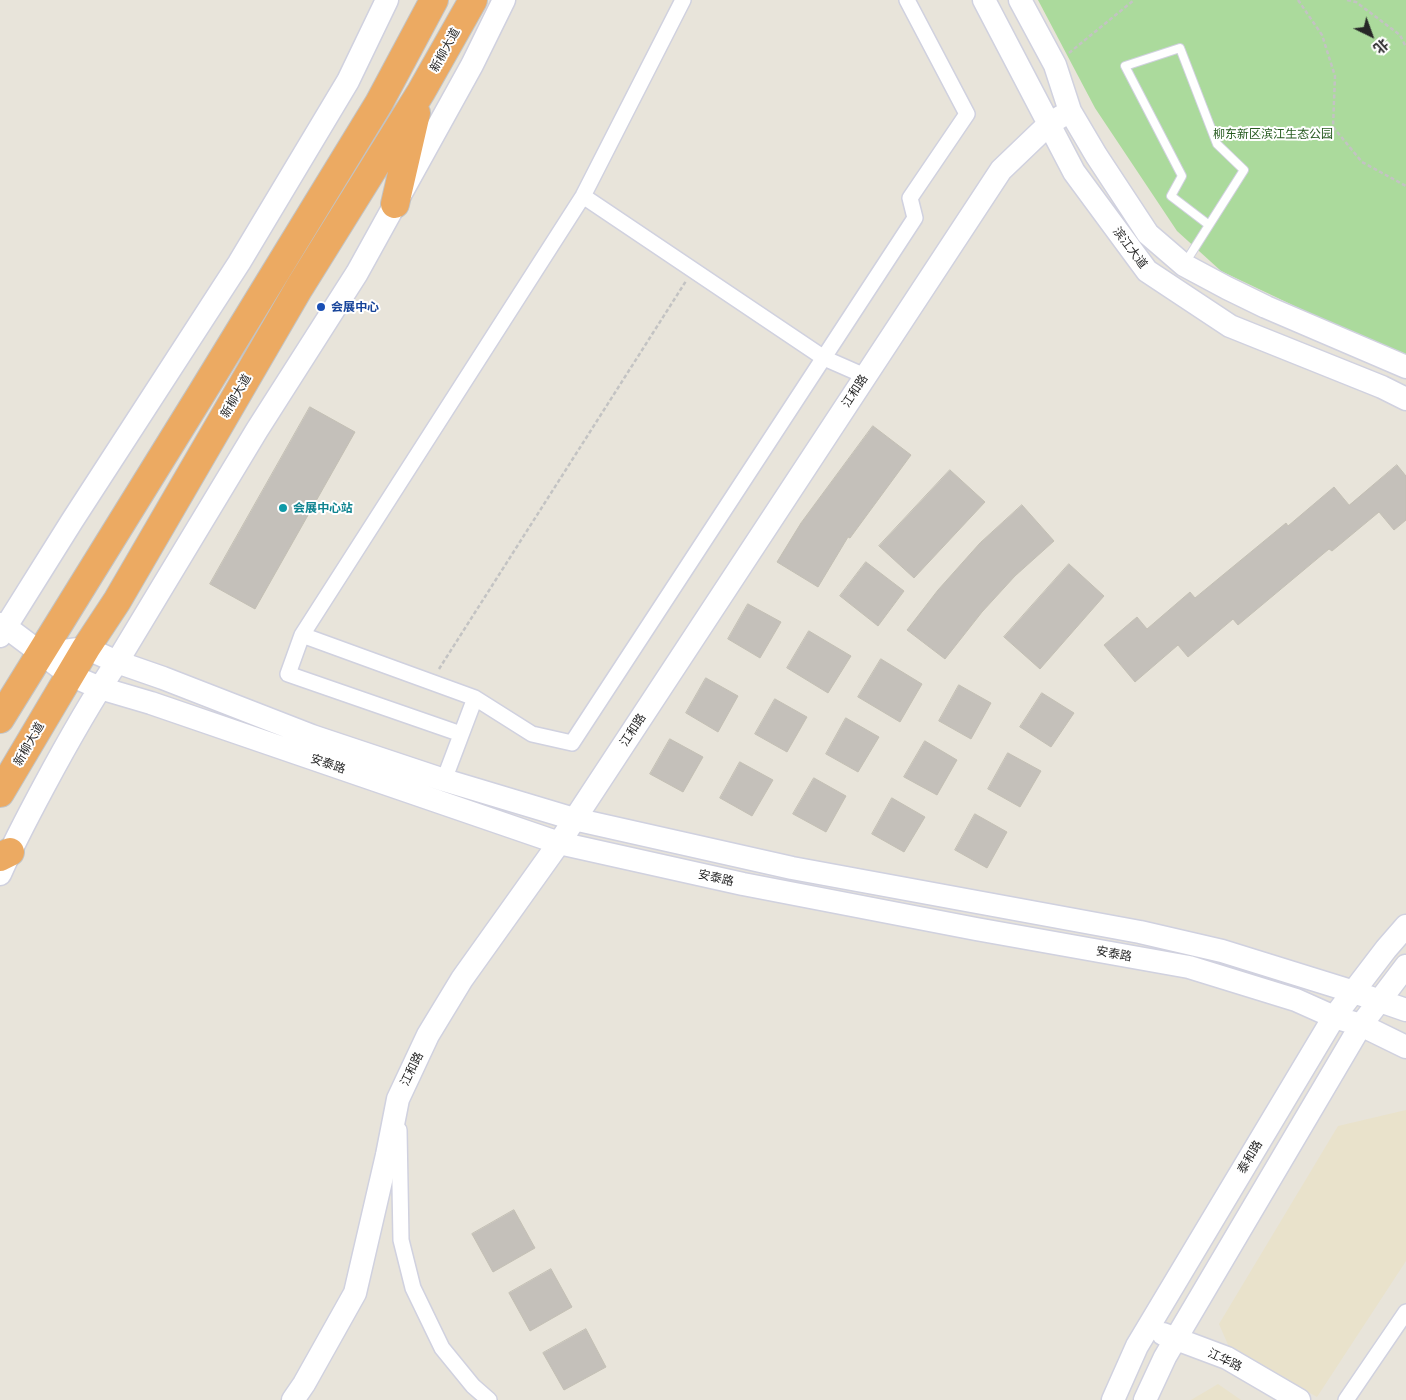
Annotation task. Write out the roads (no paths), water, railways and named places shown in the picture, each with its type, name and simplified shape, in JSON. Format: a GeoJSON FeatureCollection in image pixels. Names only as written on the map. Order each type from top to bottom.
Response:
{"type":"FeatureCollection","features":[{"type":"Feature","properties":{"kind":"highway"},"geometry":{"type":"LineString","coordinates":[[0,719],[379,102],[434,0]]}},
{"type":"Feature","properties":{"kind":"highway","name":"新柳大道"},"geometry":{"type":"LineString","coordinates":[[0,793],[86,648],[122,592],[299,288],[422,92],[473,0]]}},
{"type":"Feature","properties":{"kind":"highway"},"geometry":{"type":"LineString","coordinates":[[395,204],[422,92]]}},
{"type":"Feature","properties":{"kind":"street"},"geometry":{"type":"LineString","coordinates":[[2,629],[239,263],[348,81],[387,0]]}},
{"type":"Feature","properties":{"kind":"street"},"geometry":{"type":"LineString","coordinates":[[3,861],[100,688],[256,430],[357,273],[472,65],[504,0]]}},
{"type":"Feature","properties":{"kind":"street"},"geometry":{"type":"LineString","coordinates":[[461,734],[288,674],[302,635],[583,196],[683,0]]}},
{"type":"Feature","properties":{"kind":"street"},"geometry":{"type":"LineString","coordinates":[[302,635],[475,698],[532,734],[572,742],[915,218],[910,198],[967,114],[907,0]]}},
{"type":"Feature","properties":{"kind":"street","name":"滨江大道"},"geometry":{"type":"LineString","coordinates":[[984,0],[1074,172],[1147,271],[1230,326],[1382,387],[1406,399]]}},
{"type":"Feature","properties":{"kind":"street","name":"滨江大道"},"geometry":{"type":"LineString","coordinates":[[1020,0],[1055,64],[1070,111],[1096,155],[1148,234],[1184,265],[1266,307],[1406,367]]}},
{"type":"Feature","properties":{"kind":"street","name":"江和路"},"geometry":{"type":"LineString","coordinates":[[293,1400],[355,1293],[388,1154],[398,1099],[428,1035],[462,980],[559,843],[1001,170],[1049,124],[1070,111]]}},
{"type":"Feature","properties":{"kind":"street"},"geometry":{"type":"LineString","coordinates":[[583,196],[824,358],[865,376]]}},
{"type":"Feature","properties":{"kind":"street","name":"安泰路"},"geometry":{"type":"LineString","coordinates":[[2,629],[70,675],[100,688],[152,703],[559,843],[743,884],[976,929],[1189,967],[1296,1000],[1334,1018],[1361,1025],[1406,1047]]}},
{"type":"Feature","properties":{"kind":"street"},"geometry":{"type":"LineString","coordinates":[[41,654],[86,648]]}},
{"type":"Feature","properties":{"kind":"street","name":"安泰路"},"geometry":{"type":"LineString","coordinates":[[86,648],[117,662],[312,736],[444,780],[574,819],[792,868],[1140,932],[1222,951],[1380,1000],[1406,1010]]}},
{"type":"Feature","properties":{"kind":"street"},"geometry":{"type":"LineString","coordinates":[[444,780],[475,698]]}},
{"type":"Feature","properties":{"kind":"street","name":"泰和路"},"geometry":{"type":"LineString","coordinates":[[1113,1400],[1137,1346],[1334,1018],[1386,949],[1406,926]]}},
{"type":"Feature","properties":{"kind":"street"},"geometry":{"type":"LineString","coordinates":[[1145,1400],[1165,1357],[1361,1025],[1406,966]]}},
{"type":"Feature","properties":{"kind":"street"},"geometry":{"type":"LineString","coordinates":[[398,1099],[401,1240],[413,1288],[442,1348],[473,1386],[489,1400]]}},
{"type":"Feature","properties":{"kind":"street"},"geometry":{"type":"LineString","coordinates":[[1346,1400],[1406,1312]]}},
{"type":"Feature","properties":{"kind":"street","name":"江华路"},"geometry":{"type":"LineString","coordinates":[[1148,1328],[1227,1358],[1299,1400]]}},
{"type":"Feature","properties":{"kind":"lane"},"geometry":{"type":"LineString","coordinates":[[1184,265],[1209,226],[1244,170],[1217,144],[1180,48],[1125,66],[1182,176],[1171,196],[1209,226]]}},
{"type":"Feature","properties":{"kind":"place","name":"会展中心"},"geometry":{"type":"Point","coordinates":[321,307]}},
{"type":"Feature","properties":{"kind":"place","name":"会展中心站"},"geometry":{"type":"Point","coordinates":[283,508]}},
{"type":"Feature","properties":{"kind":"park label","name":"柳东新区滨江生态公园"},"geometry":{"type":"Point","coordinates":[1273,134]}}]}
